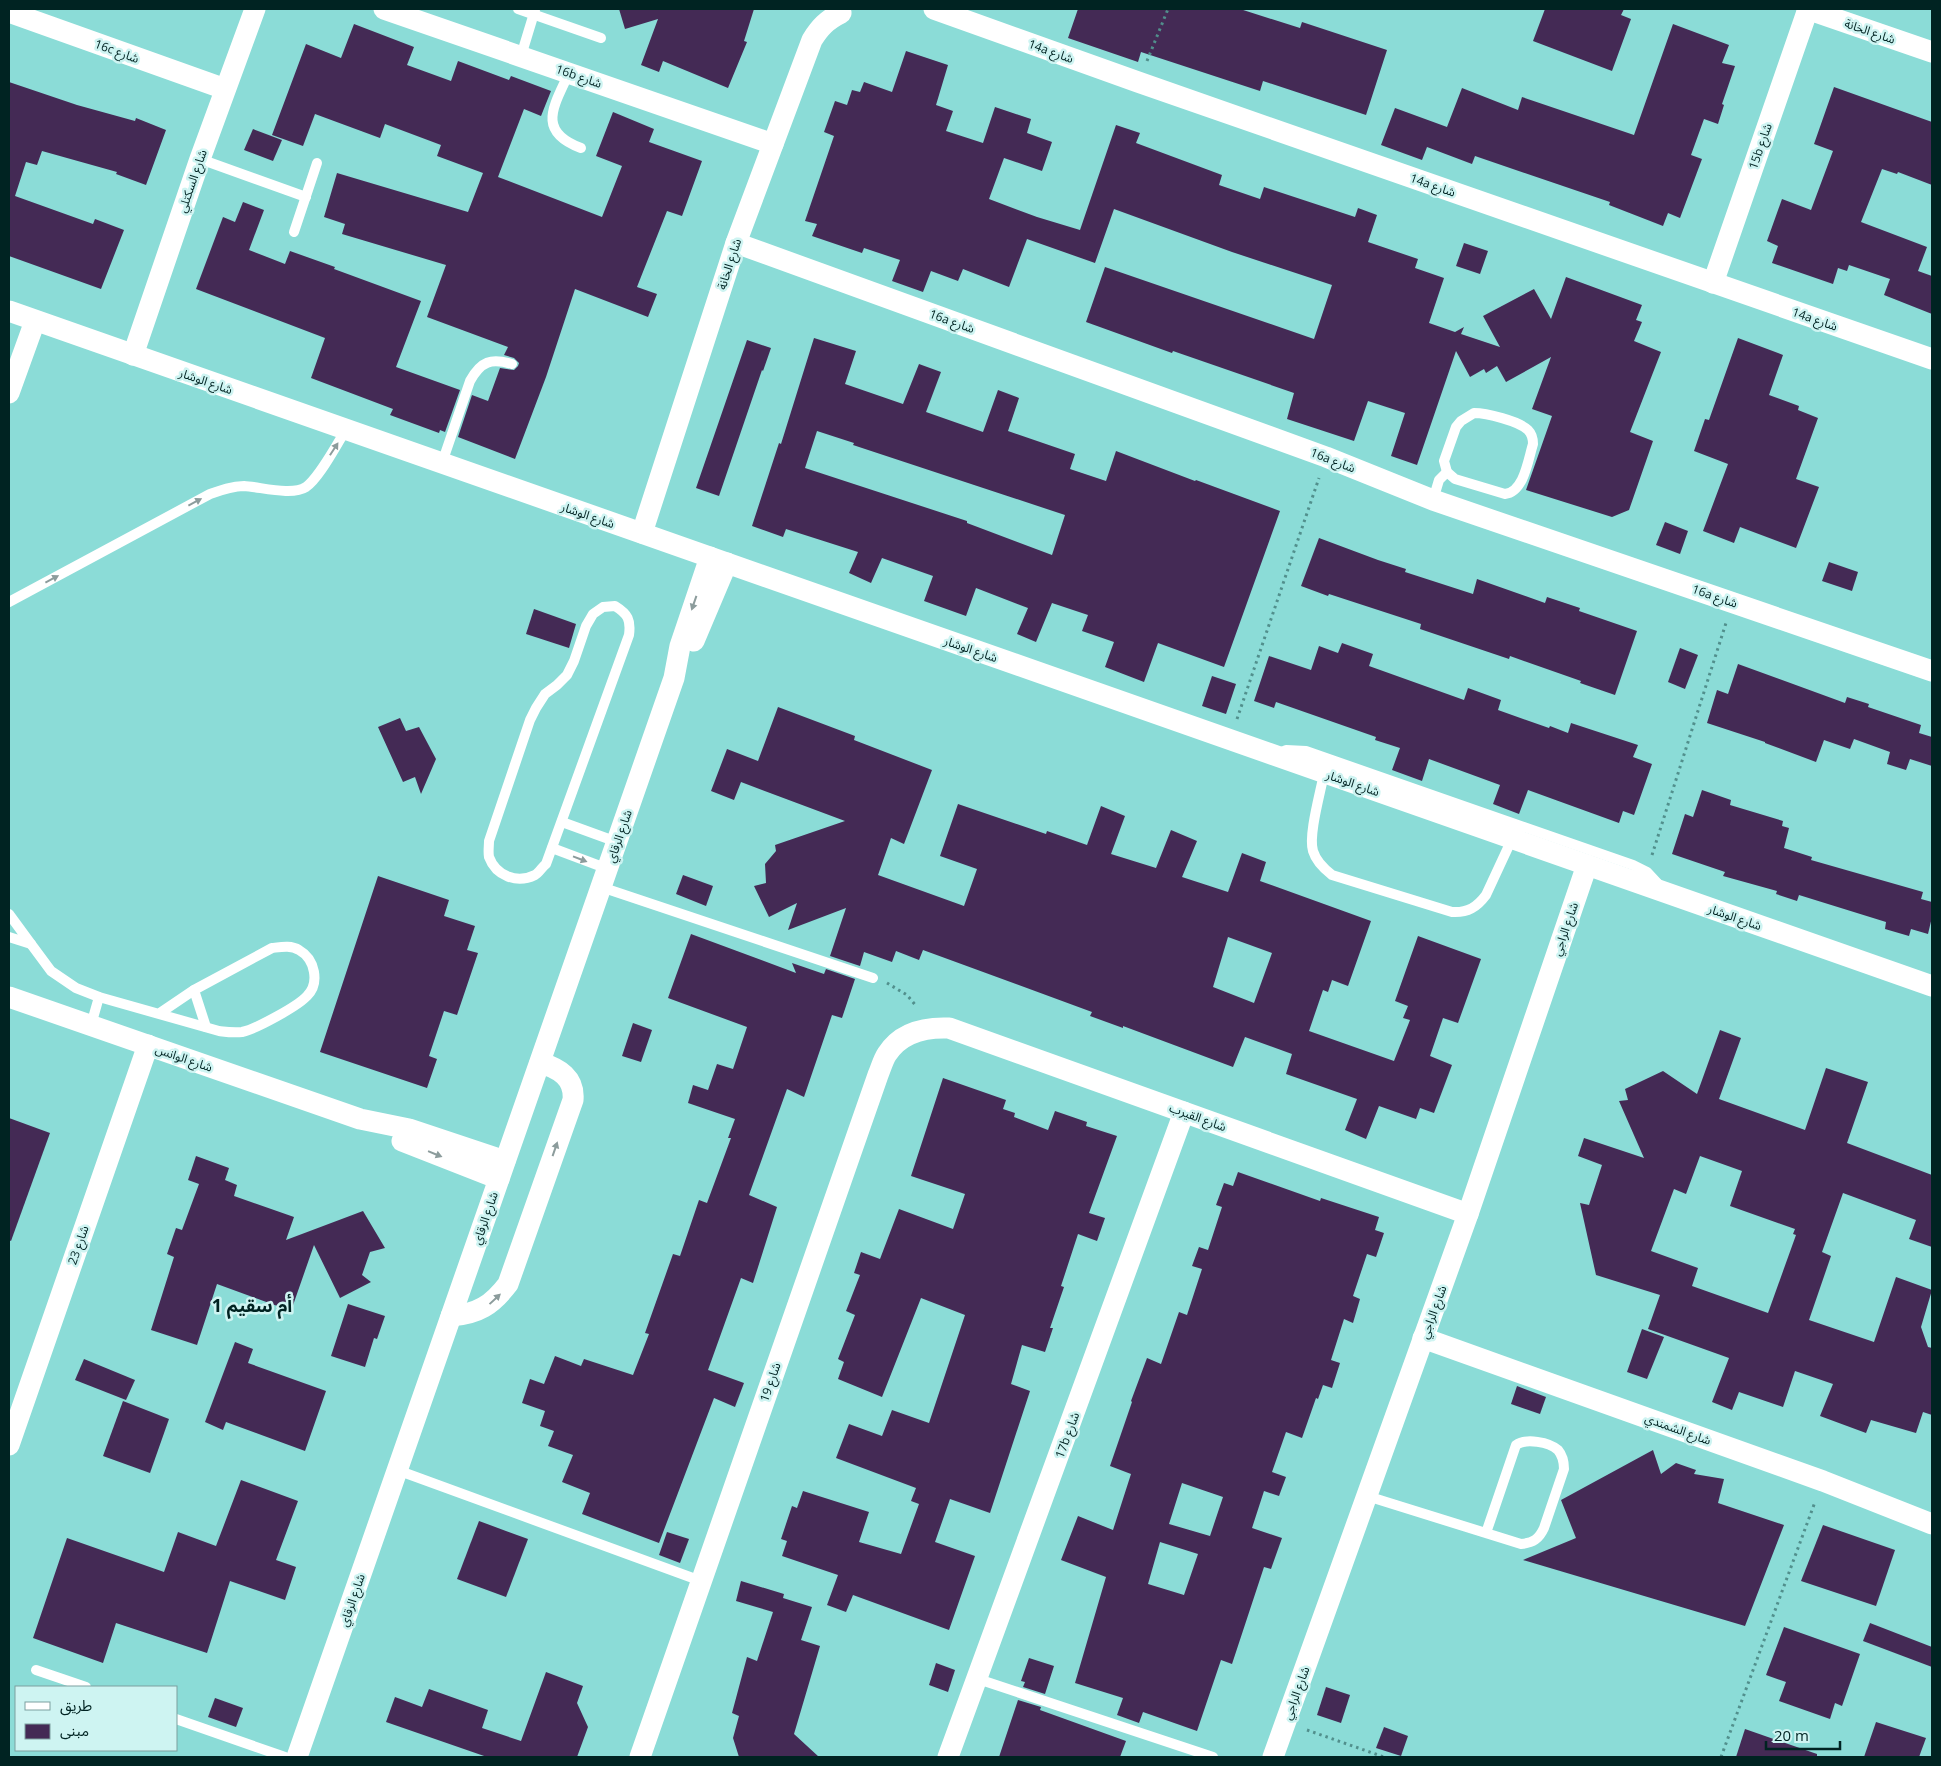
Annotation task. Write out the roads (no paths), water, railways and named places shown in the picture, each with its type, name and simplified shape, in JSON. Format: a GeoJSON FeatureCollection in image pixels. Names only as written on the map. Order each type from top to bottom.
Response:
{"type":"FeatureCollection","features":[{"type":"Feature","properties":{"kind":"street","name":"شارع السكتلي"},"geometry":{"type":"LineString","coordinates":[[133,355],[200,159],[255,9]]}},
{"type":"Feature","properties":{"kind":"street","name":"16b شارع"},"geometry":{"type":"LineString","coordinates":[[384,9],[773,144]]}},
{"type":"Feature","properties":{"kind":"street","name":"شارع الخانة"},"geometry":{"type":"LineString","coordinates":[[642,533],[736,243],[773,144],[812,40],[819,28],[829,19],[841,13],[838,9]]}},
{"type":"Feature","properties":{"kind":"street","name":"14a شارع"},"geometry":{"type":"LineString","coordinates":[[934,9],[1932,360]]}},
{"type":"Feature","properties":{"kind":"street","name":"شارع الخانة"},"geometry":{"type":"LineString","coordinates":[[1808,9],[1932,52]]}},
{"type":"Feature","properties":{"kind":"street","name":"15b شارع"},"geometry":{"type":"LineString","coordinates":[[1713,283],[1808,9]]}},
{"type":"Feature","properties":{"kind":"street","name":"16c شارع"},"geometry":{"type":"LineString","coordinates":[[9,12],[225,90]]}},
{"type":"Feature","properties":{"kind":"street","name":"16a شارع"},"geometry":{"type":"LineString","coordinates":[[736,243],[1326,457],[1432,500],[1932,671]]}},
{"type":"Feature","properties":{"kind":"street","name":"شارع الوشار"},"geometry":{"type":"LineString","coordinates":[[9,312],[1932,986]]}},
{"type":"Feature","properties":{"kind":"street"},"geometry":{"type":"LineString","coordinates":[[9,392],[35,321]]}},
{"type":"Feature","properties":{"kind":"street","name":"شارع الرقاي"},"geometry":{"type":"LineString","coordinates":[[297,1757],[674,678],[691,650],[718,560]]}},
{"type":"Feature","properties":{"kind":"street","name":"شارع الراجي"},"geometry":{"type":"LineString","coordinates":[[1273,1757],[1468,1214],[1587,865]]}},
{"type":"Feature","properties":{"kind":"street","name":"شارع الوانس"},"geometry":{"type":"LineString","coordinates":[[9,997],[360,1119],[389,1136],[502,1170]]}},
{"type":"Feature","properties":{"kind":"street","name":"شارع القيرب"},"geometry":{"type":"LineString","coordinates":[[928,1028],[949,1028],[1468,1214]]}},
{"type":"Feature","properties":{"kind":"street","name":"شارع 19"},"geometry":{"type":"LineString","coordinates":[[640,1757],[878,1075],[887,1053],[905,1036],[928,1028]]}},
{"type":"Feature","properties":{"kind":"street","name":"شارع 23"},"geometry":{"type":"LineString","coordinates":[[9,1445],[148,1045]]}},
{"type":"Feature","properties":{"kind":"street"},"geometry":{"type":"LineString","coordinates":[[451,1316],[466,1315],[478,1311],[500,1295],[508,1284],[573,1094],[568,1078],[561,1071],[540,1063]]}},
{"type":"Feature","properties":{"kind":"street","name":"17b شارع"},"geometry":{"type":"LineString","coordinates":[[948,1757],[1184,1112]]}},
{"type":"Feature","properties":{"kind":"street","name":"شارع الشمندي"},"geometry":{"type":"LineString","coordinates":[[1423,1338],[1823,1481],[1932,1524]]}},
{"type":"Feature","properties":{"kind":"lane"},"geometry":{"type":"LineString","coordinates":[[518,9],[535,12],[602,38]]}},
{"type":"Feature","properties":{"kind":"lane"},"geometry":{"type":"LineString","coordinates":[[521,56],[535,12]]}},
{"type":"Feature","properties":{"kind":"lane"},"geometry":{"type":"LineString","coordinates":[[569,73],[552,112],[553,125],[559,137],[581,148]]}},
{"type":"Feature","properties":{"kind":"lane"},"geometry":{"type":"LineString","coordinates":[[200,159],[306,197]]}},
{"type":"Feature","properties":{"kind":"lane"},"geometry":{"type":"LineString","coordinates":[[294,232],[317,163]]}},
{"type":"Feature","properties":{"kind":"lane"},"geometry":{"type":"LineString","coordinates":[[442,463],[470,381],[476,369],[487,362],[500,360],[512,364]]}},
{"type":"Feature","properties":{"kind":"lane"},"geometry":{"type":"LineString","coordinates":[[1474,413],[1489,414],[1525,428],[1533,438],[1533,444],[1519,486],[1511,494],[1505,494],[1455,479],[1446,472],[1444,461],[1456,426],[1467,416],[1474,413]]}},
{"type":"Feature","properties":{"kind":"lane"},"geometry":{"type":"LineString","coordinates":[[9,602],[210,494],[226,488],[243,486],[293,492],[304,488],[314,480],[346,430]]}},
{"type":"Feature","properties":{"kind":"lane"},"geometry":{"type":"LineString","coordinates":[[1432,500],[1439,480],[1446,472]]}},
{"type":"Feature","properties":{"kind":"lane"},"geometry":{"type":"LineString","coordinates":[[615,606],[625,612],[630,623],[629,635],[562,822],[546,864],[536,874],[522,879],[507,877],[496,869],[488,856],[489,841],[530,720],[546,694],[567,675],[586,626],[594,614],[603,607],[615,606]]}},
{"type":"Feature","properties":{"kind":"lane"},"geometry":{"type":"LineString","coordinates":[[1273,755],[1286,750],[1306,751],[1633,865],[1647,872],[1668,893]]}},
{"type":"Feature","properties":{"kind":"lane"},"geometry":{"type":"LineString","coordinates":[[1324,773],[1311,841],[1316,859],[1332,875],[1452,912],[1466,911],[1480,902],[1486,895],[1512,839]]}},
{"type":"Feature","properties":{"kind":"lane"},"geometry":{"type":"LineString","coordinates":[[562,822],[617,842]]}},
{"type":"Feature","properties":{"kind":"lane"},"geometry":{"type":"LineString","coordinates":[[552,848],[604,878],[873,978]]}},
{"type":"Feature","properties":{"kind":"lane"},"geometry":{"type":"LineString","coordinates":[[9,914],[51,971],[63,981],[76,988],[99,997],[206,1027],[231,1033],[243,1032],[254,1028],[298,1004],[308,996],[314,983],[314,970],[309,958],[298,950],[286,946],[272,948],[194,990],[160,1014]]}},
{"type":"Feature","properties":{"kind":"lane"},"geometry":{"type":"LineString","coordinates":[[9,937],[31,944]]}},
{"type":"Feature","properties":{"kind":"lane"},"geometry":{"type":"LineString","coordinates":[[194,990],[206,1027]]}},
{"type":"Feature","properties":{"kind":"lane"},"geometry":{"type":"LineString","coordinates":[[91,1025],[99,997]]}},
{"type":"Feature","properties":{"kind":"lane"},"geometry":{"type":"LineString","coordinates":[[1367,1496],[1521,1544],[1535,1540],[1541,1535],[1564,1469],[1564,1462],[1558,1450],[1532,1441],[1520,1442],[1516,1445],[1486,1533]]}},
{"type":"Feature","properties":{"kind":"lane"},"geometry":{"type":"LineString","coordinates":[[397,1470],[701,1581]]}},
{"type":"Feature","properties":{"kind":"lane"},"geometry":{"type":"LineString","coordinates":[[36,1670],[83,1686]]}},
{"type":"Feature","properties":{"kind":"lane"},"geometry":{"type":"LineString","coordinates":[[978,1679],[1213,1757]]}},
{"type":"Feature","properties":{"kind":"lane"},"geometry":{"type":"LineString","coordinates":[[178,1720],[285,1757]]}},
{"type":"Feature","properties":{"kind":"district","name":"أم سقيم 1"},"geometry":{"type":"Point","coordinates":[252,1305]}}]}
